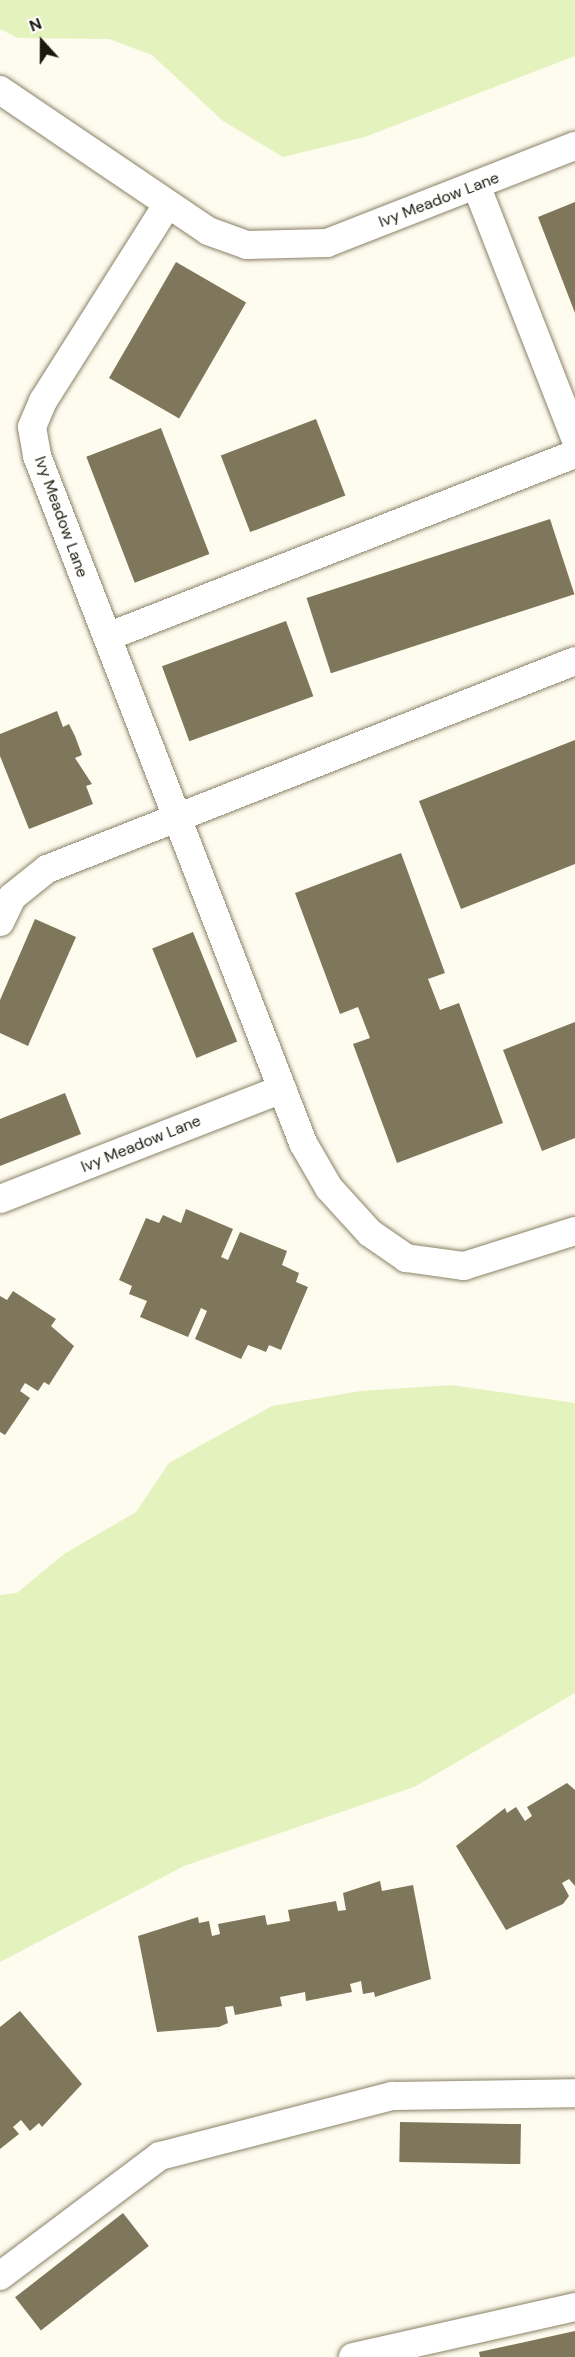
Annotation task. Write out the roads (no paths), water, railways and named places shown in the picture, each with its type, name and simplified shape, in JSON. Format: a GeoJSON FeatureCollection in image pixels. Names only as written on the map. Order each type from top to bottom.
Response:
{"type":"FeatureCollection","features":[{"type":"Feature","properties":{"kind":"street","name":"Ivy Meadow Lane"},"geometry":{"type":"LineString","coordinates":[[0,90],[208,231],[247,245],[290,247],[327,243],[575,146]]}},
{"type":"Feature","properties":{"kind":"street"},"geometry":{"type":"LineString","coordinates":[[476,185],[575,437]]}},
{"type":"Feature","properties":{"kind":"street","name":"Ivy Meadow Lane"},"geometry":{"type":"LineString","coordinates":[[167,205],[43,401],[32,427],[37,456],[174,816],[303,1143],[328,1188],[370,1233],[406,1258],[464,1266],[575,1231]]}},
{"type":"Feature","properties":{"kind":"street"},"geometry":{"type":"LineString","coordinates":[[107,637],[575,454]]}},
{"type":"Feature","properties":{"kind":"street"},"geometry":{"type":"LineString","coordinates":[[0,922],[12,897],[47,869],[174,816],[575,661]]}},
{"type":"Feature","properties":{"kind":"street","name":"Ivy Meadow Lane"},"geometry":{"type":"LineString","coordinates":[[0,1199],[282,1089]]}},
{"type":"Feature","properties":{"kind":"street"},"geometry":{"type":"LineString","coordinates":[[0,2276],[160,2156],[392,2096],[575,2093]]}},
{"type":"Feature","properties":{"kind":"street"},"geometry":{"type":"LineString","coordinates":[[353,2357],[575,2307]]}}]}
